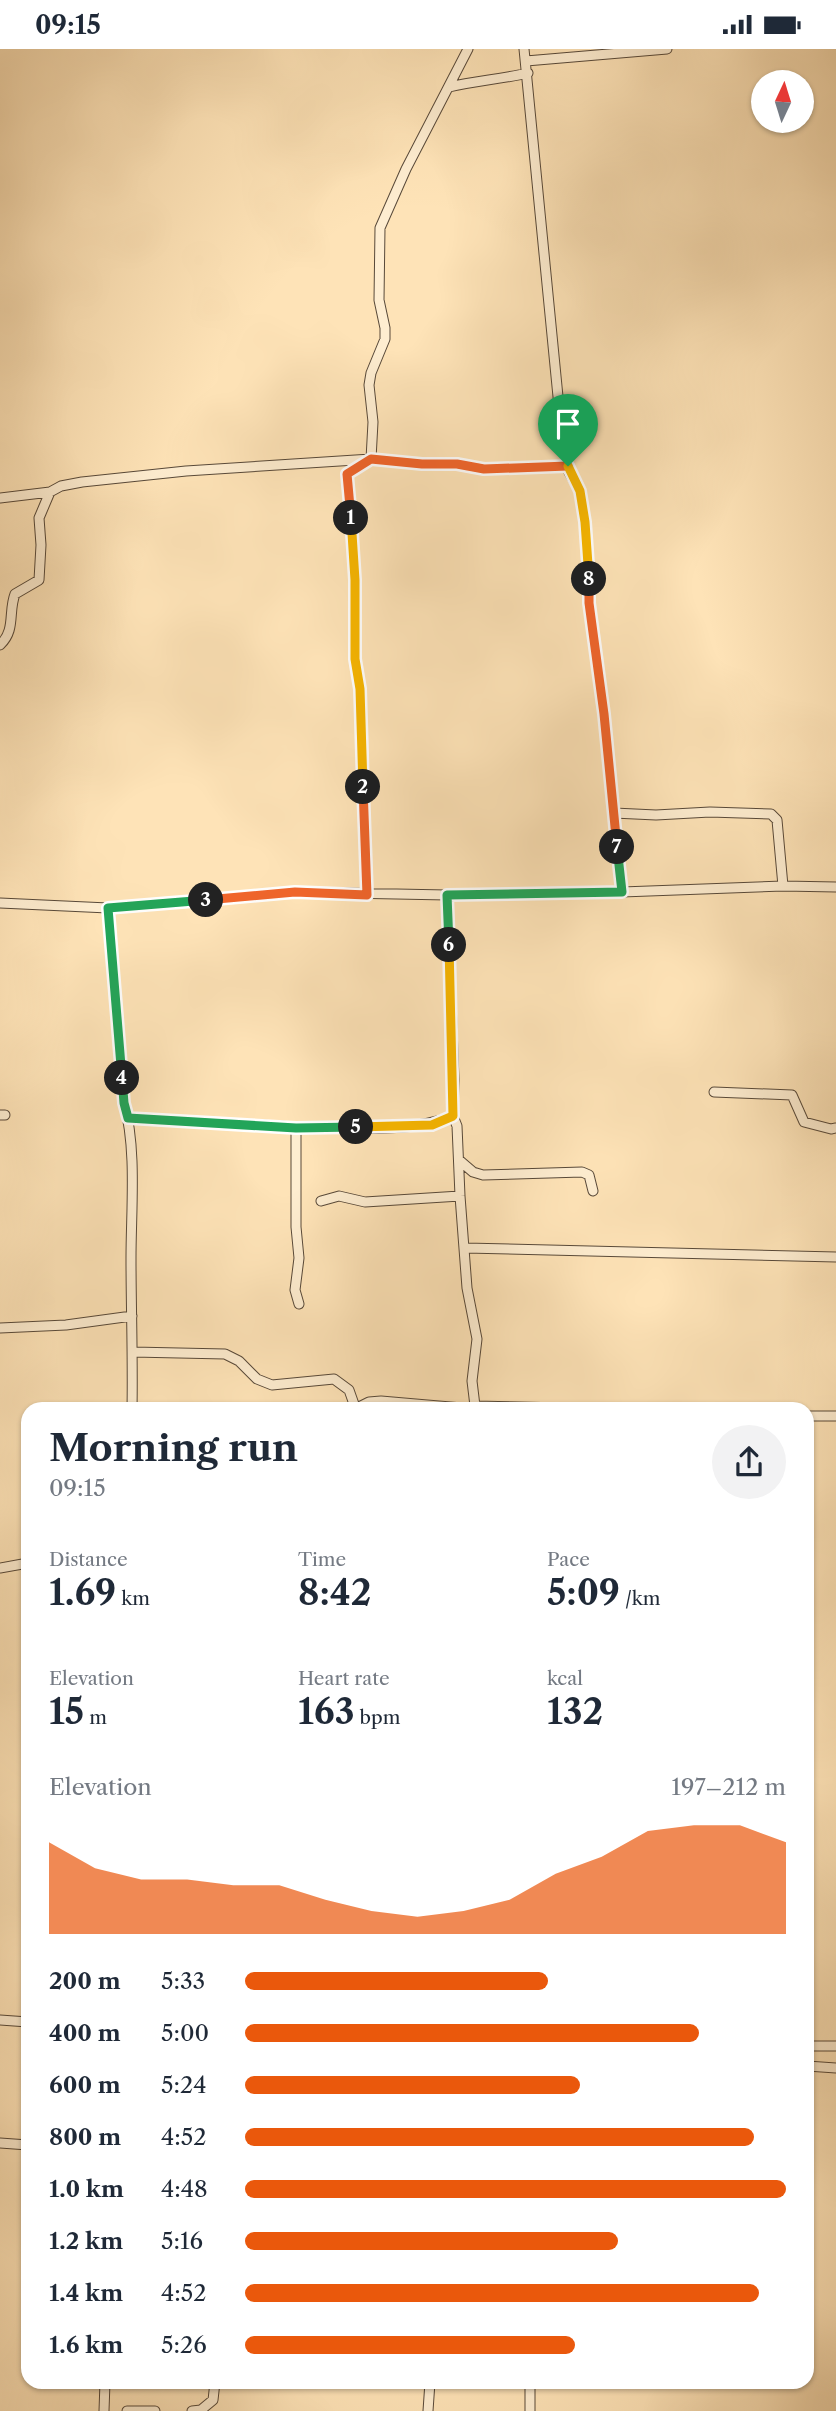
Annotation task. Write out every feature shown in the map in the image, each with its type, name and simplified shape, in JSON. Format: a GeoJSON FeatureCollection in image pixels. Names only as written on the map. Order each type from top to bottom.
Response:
{"type":"FeatureCollection","features":[{"type":"Feature","properties":{"kind":"street"},"geometry":{"type":"LineString","coordinates":[[371,459],[373,422],[370,373],[385,339],[379,300],[380,228],[406,169],[468,49]]}},
{"type":"Feature","properties":{"kind":"street"},"geometry":{"type":"LineString","coordinates":[[524,49],[560,417],[568,466],[580,491],[585,522],[589,603],[622,892]]}},
{"type":"Feature","properties":{"kind":"street"},"geometry":{"type":"LineString","coordinates":[[526,61],[667,49]]}},
{"type":"Feature","properties":{"kind":"street"},"geometry":{"type":"LineString","coordinates":[[449,87],[528,73]]}},
{"type":"Feature","properties":{"kind":"street"},"geometry":{"type":"LineString","coordinates":[[367,895],[360,689],[355,659],[355,580],[347,474],[371,459]]}},
{"type":"Feature","properties":{"kind":"street"},"geometry":{"type":"LineString","coordinates":[[0,498],[50,492],[61,486],[82,482],[186,471],[371,459],[457,464],[484,469],[568,466]]}},
{"type":"Feature","properties":{"kind":"street"},"geometry":{"type":"LineString","coordinates":[[0,645],[10,630],[15,594],[39,580],[39,518],[50,492]]}},
{"type":"Feature","properties":{"kind":"street"},"geometry":{"type":"LineString","coordinates":[[614,813],[771,814],[778,820],[783,886]]}},
{"type":"Feature","properties":{"kind":"street"},"geometry":{"type":"LineString","coordinates":[[0,903],[108,908],[295,892],[447,895],[836,887]]}},
{"type":"Feature","properties":{"kind":"street"},"geometry":{"type":"LineString","coordinates":[[447,895],[453,1116],[457,1126],[467,1288],[477,1339],[472,1381],[475,1402]]}},
{"type":"Feature","properties":{"kind":"street"},"geometry":{"type":"LineString","coordinates":[[108,908],[124,1103],[128,1118],[132,1203],[132,1402]]}},
{"type":"Feature","properties":{"kind":"street"},"geometry":{"type":"LineString","coordinates":[[714,1091],[792,1095],[804,1122],[836,1128]]}},
{"type":"Feature","properties":{"kind":"street"},"geometry":{"type":"LineString","coordinates":[[128,1118],[296,1128],[432,1125],[453,1116]]}},
{"type":"Feature","properties":{"kind":"street"},"geometry":{"type":"LineString","coordinates":[[296,1128],[296,1227],[299,1258],[295,1290],[299,1304]]}},
{"type":"Feature","properties":{"kind":"street"},"geometry":{"type":"LineString","coordinates":[[459,1160],[473,1172],[483,1175],[582,1172],[589,1175],[593,1191]]}},
{"type":"Feature","properties":{"kind":"street"},"geometry":{"type":"LineString","coordinates":[[321,1201],[339,1196],[365,1202],[460,1196]]}},
{"type":"Feature","properties":{"kind":"street"},"geometry":{"type":"LineString","coordinates":[[465,1248],[836,1257]]}},
{"type":"Feature","properties":{"kind":"street"},"geometry":{"type":"LineString","coordinates":[[0,1328],[66,1325],[132,1317]]}},
{"type":"Feature","properties":{"kind":"street"},"geometry":{"type":"LineString","coordinates":[[133,1352],[225,1354],[240,1360],[257,1379],[272,1385],[334,1379],[349,1390],[353,1402]]}},
{"type":"Feature","properties":{"kind":"street"},"geometry":{"type":"LineString","coordinates":[[369,1402],[393,1402]]}},
{"type":"Feature","properties":{"kind":"street"},"geometry":{"type":"LineString","coordinates":[[814,1416],[836,1416]]}},
{"type":"Feature","properties":{"kind":"street"},"geometry":{"type":"LineString","coordinates":[[0,1568],[21,1564]]}},
{"type":"Feature","properties":{"kind":"street"},"geometry":{"type":"LineString","coordinates":[[0,2020],[21,2022]]}},
{"type":"Feature","properties":{"kind":"street"},"geometry":{"type":"LineString","coordinates":[[814,2046],[836,2046]]}},
{"type":"Feature","properties":{"kind":"street"},"geometry":{"type":"LineString","coordinates":[[814,2066],[836,2068]]}},
{"type":"Feature","properties":{"kind":"street"},"geometry":{"type":"LineString","coordinates":[[0,2143],[21,2144]]}},
{"type":"Feature","properties":{"kind":"street"},"geometry":{"type":"LineString","coordinates":[[104,2411],[105,2389]]}},
{"type":"Feature","properties":{"kind":"street"},"geometry":{"type":"LineString","coordinates":[[198,2411],[213,2400],[214,2389]]}},
{"type":"Feature","properties":{"kind":"street"},"geometry":{"type":"LineString","coordinates":[[428,2411],[430,2389]]}},
{"type":"Feature","properties":{"kind":"street"},"geometry":{"type":"LineString","coordinates":[[530,2389],[530,2411]]}},
{"type":"Feature","properties":{"kind":"street"},"geometry":{"type":"LineString","coordinates":[[127,2411],[155,2411]]}},
{"type":"Feature","properties":{"kind":"route"},"geometry":{"type":"LineString","coordinates":[[371,459],[457,464],[484,469],[568,466],[580,491],[585,522],[589,603],[604,714],[622,892],[447,895],[453,1116],[432,1125],[381,1128],[296,1128],[128,1118],[124,1103],[108,908],[295,892],[367,895],[360,689],[355,659],[355,580],[347,474],[371,459]]}}]}
